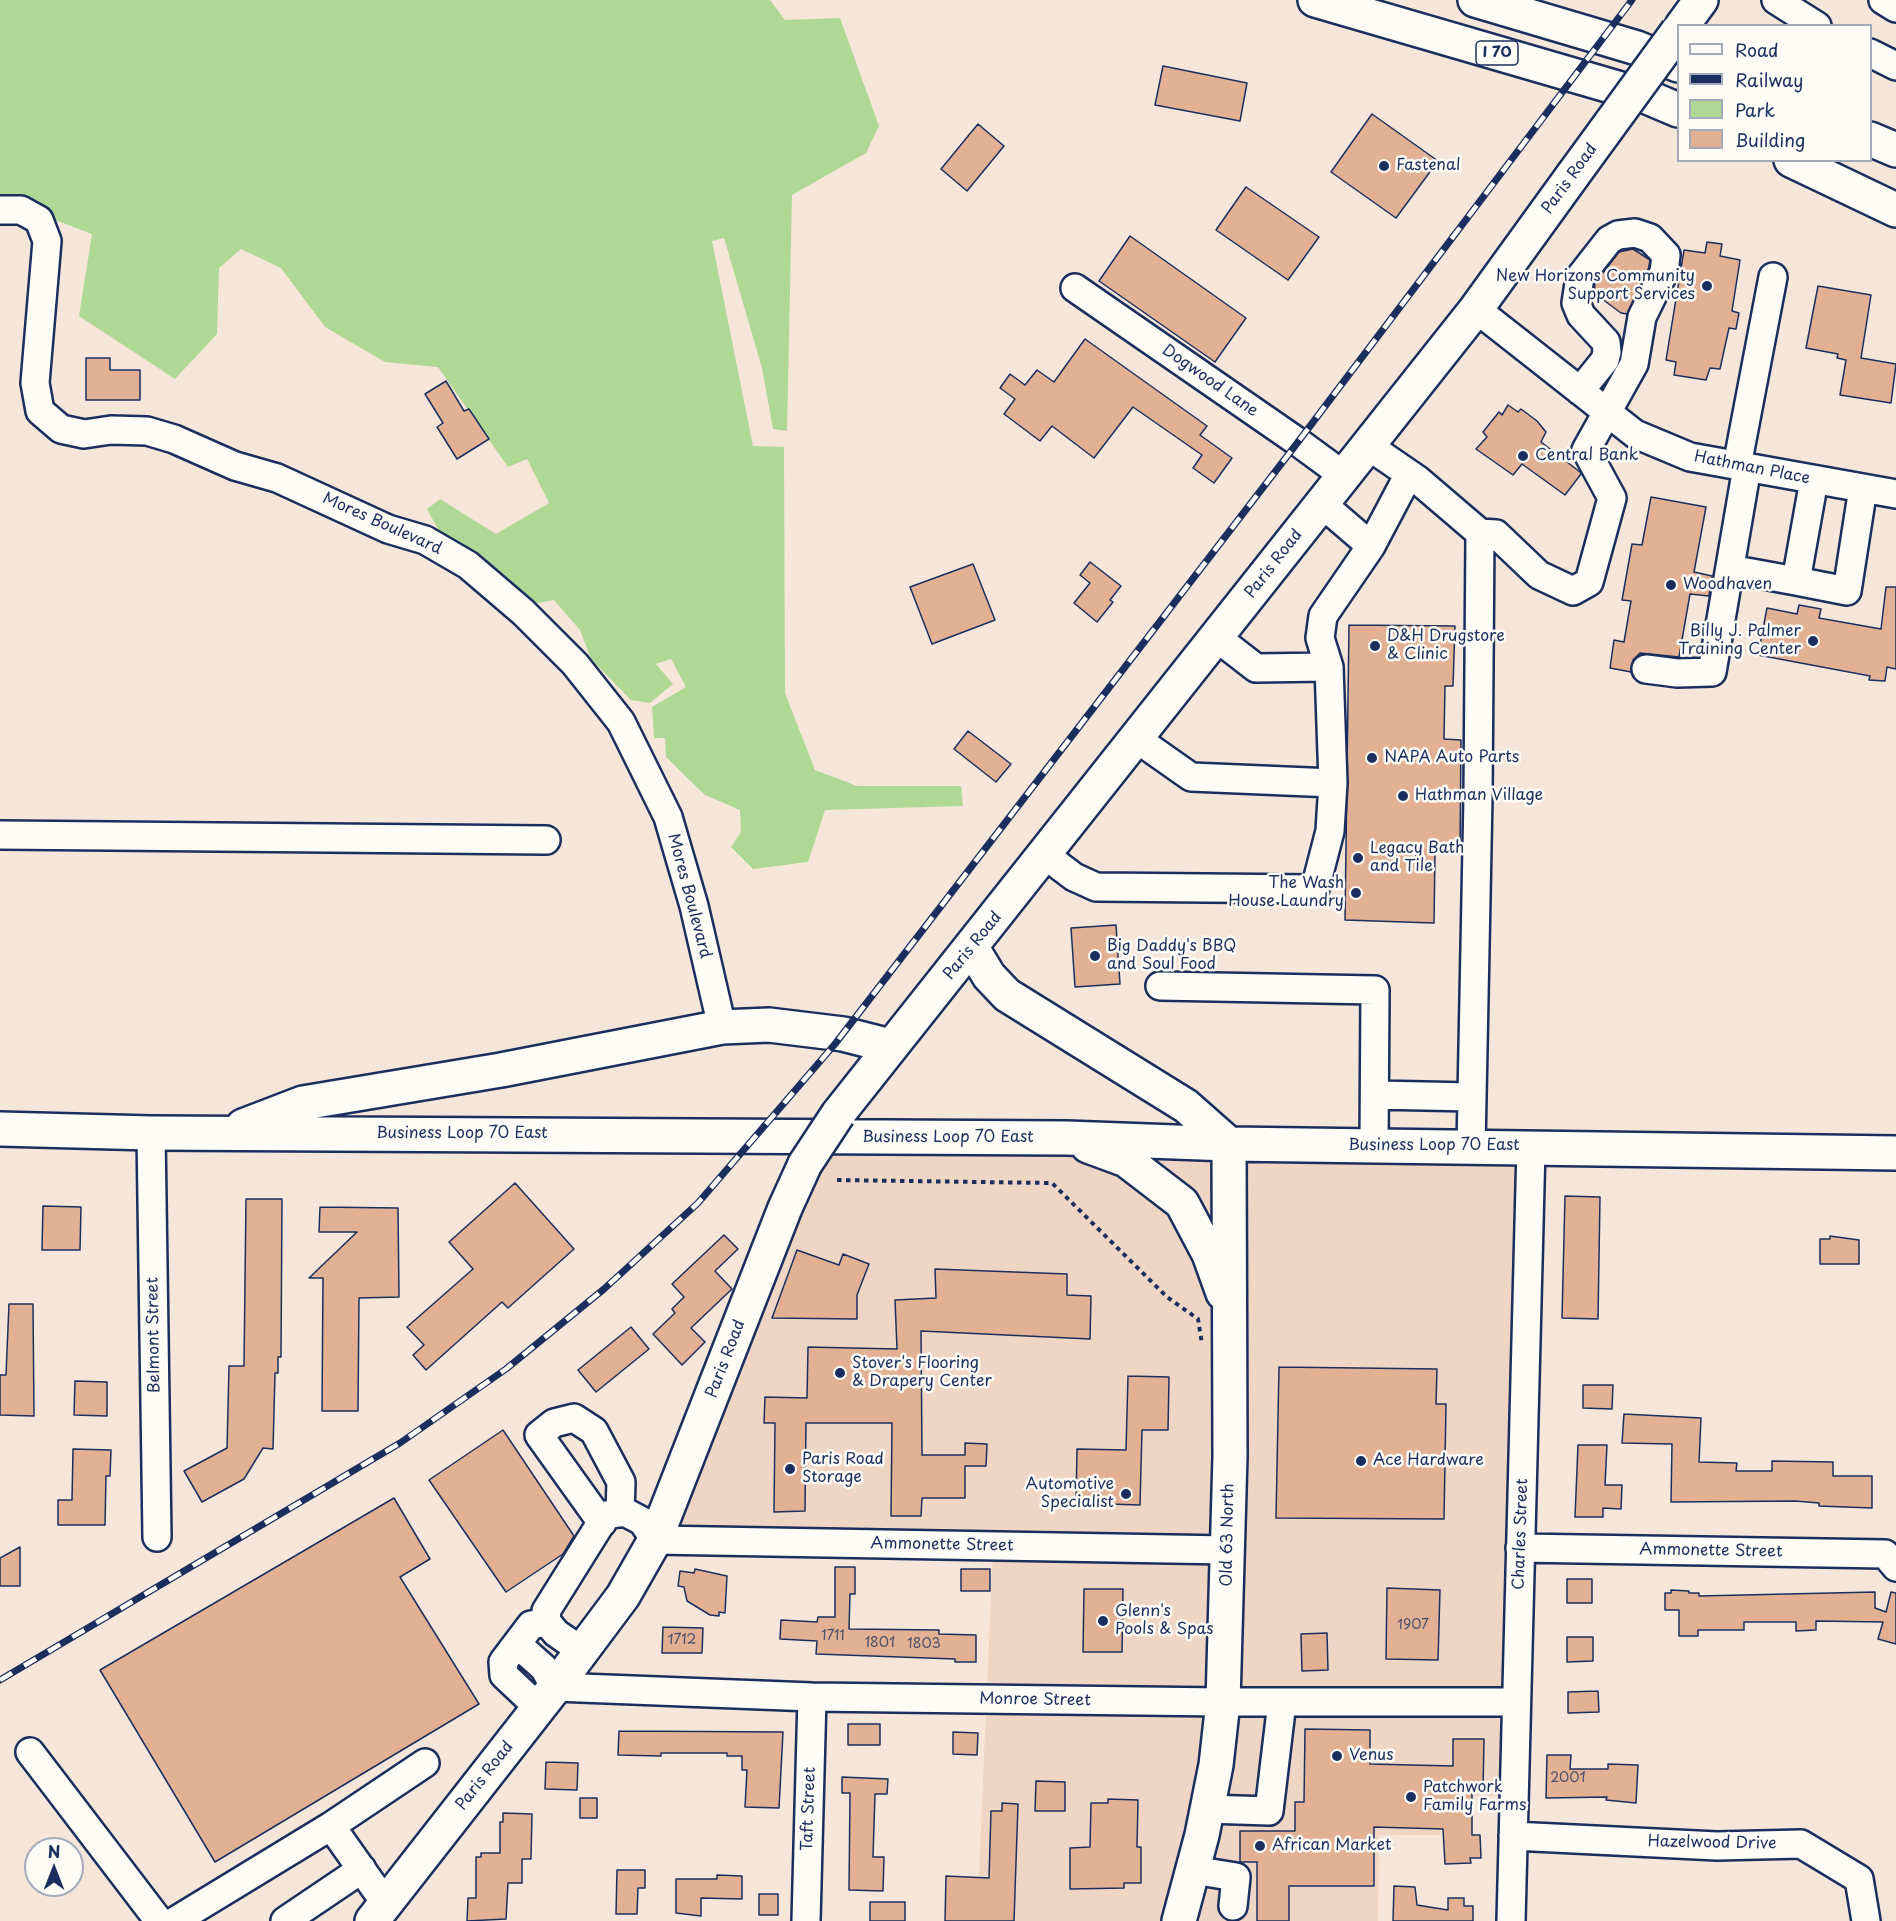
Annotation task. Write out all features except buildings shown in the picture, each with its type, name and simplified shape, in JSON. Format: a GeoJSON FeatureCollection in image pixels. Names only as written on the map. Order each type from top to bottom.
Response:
{"type":"FeatureCollection","features":[{"type":"Feature","properties":{"kind":"main road","name":"I 70"},"geometry":{"type":"LineString","coordinates":[[1315,0],[1645,96],[1677,110]]}},
{"type":"Feature","properties":{"kind":"main road"},"geometry":{"type":"LineString","coordinates":[[1475,0],[1637,48],[1677,65]]}},
{"type":"Feature","properties":{"kind":"main road","name":"Paris Road"},"geometry":{"type":"LineString","coordinates":[[379,1912],[623,1596],[655,1540],[785,1208],[805,1164],[838,1114],[890,1046],[972,948],[1476,309],[1677,32]]}},
{"type":"Feature","properties":{"kind":"main road"},"geometry":{"type":"LineString","coordinates":[[1795,162],[1896,210]]}},
{"type":"Feature","properties":{"kind":"main road"},"geometry":{"type":"LineString","coordinates":[[972,948],[989,975],[1007,995],[1186,1106],[1228,1144]]}},
{"type":"Feature","properties":{"kind":"main road"},"geometry":{"type":"LineString","coordinates":[[224,1133],[303,1103],[501,1070],[722,1027],[770,1025],[843,1034],[890,1046]]}},
{"type":"Feature","properties":{"kind":"main road","name":"Business Loop 70 East"},"geometry":{"type":"LineString","coordinates":[[0,1129],[151,1133],[1067,1138],[1228,1144],[1896,1153]]}},
{"type":"Feature","properties":{"kind":"main road"},"geometry":{"type":"LineString","coordinates":[[1067,1138],[1126,1160],[1182,1203],[1209,1254],[1231,1315]]}},
{"type":"Feature","properties":{"kind":"main road","name":"Old 63 North"},"geometry":{"type":"LineString","coordinates":[[1179,1921],[1216,1765],[1223,1702],[1228,1550],[1231,1315],[1228,1144]]}},
{"type":"Feature","properties":{"kind":"street"},"geometry":{"type":"LineString","coordinates":[[1776,0],[1814,24]]}},
{"type":"Feature","properties":{"kind":"street"},"geometry":{"type":"LineString","coordinates":[[1883,0],[1896,8]]}},
{"type":"Feature","properties":{"kind":"street"},"geometry":{"type":"LineString","coordinates":[[1872,54],[1896,66]]}},
{"type":"Feature","properties":{"kind":"street","name":"Mores Boulevard"},"geometry":{"type":"LineString","coordinates":[[0,210],[21,210],[39,220],[47,241],[35,383],[40,411],[61,429],[84,434],[111,430],[147,431],[174,439],[236,466],[277,478],[388,529],[424,540],[468,565],[523,612],[575,664],[621,722],[668,817],[693,906],[722,1027]]}},
{"type":"Feature","properties":{"kind":"street"},"geometry":{"type":"LineString","coordinates":[[1367,445],[1409,474],[1480,533],[1496,534],[1539,575],[1573,591],[1589,582],[1612,498],[1586,450],[1609,414],[1634,364],[1642,317],[1667,263],[1662,248],[1650,238],[1635,233],[1618,235],[1609,240],[1580,277],[1576,303],[1581,315],[1606,342],[1607,352],[1605,360],[1580,391]]}},
{"type":"Feature","properties":{"kind":"street"},"geometry":{"type":"LineString","coordinates":[[1646,669],[1677,674],[1712,672],[1730,569],[1742,466],[1773,277]]}},
{"type":"Feature","properties":{"kind":"street","name":"Dogwood Lane"},"geometry":{"type":"LineString","coordinates":[[1075,288],[1298,442],[1343,476]]}},
{"type":"Feature","properties":{"kind":"street","name":"Hathman Place"},"geometry":{"type":"LineString","coordinates":[[1476,309],[1635,435],[1690,457],[1896,494]]}},
{"type":"Feature","properties":{"kind":"street"},"geometry":{"type":"LineString","coordinates":[[1045,855],[1074,877],[1096,887],[1316,889],[1330,831],[1333,783],[1329,667],[1320,638],[1323,616],[1371,546],[1409,474]]}},
{"type":"Feature","properties":{"kind":"street"},"geometry":{"type":"LineString","coordinates":[[1796,581],[1814,480]]}},
{"type":"Feature","properties":{"kind":"street"},"geometry":{"type":"LineString","coordinates":[[1730,569],[1847,591],[1863,488]]}},
{"type":"Feature","properties":{"kind":"street"},"geometry":{"type":"LineString","coordinates":[[1321,503],[1371,546]]}},
{"type":"Feature","properties":{"kind":"street"},"geometry":{"type":"LineString","coordinates":[[1471,1147],[1478,808],[1480,533]]}},
{"type":"Feature","properties":{"kind":"street"},"geometry":{"type":"LineString","coordinates":[[1216,637],[1257,668],[1329,667]]}},
{"type":"Feature","properties":{"kind":"street"},"geometry":{"type":"LineString","coordinates":[[1137,739],[1191,777],[1333,783]]}},
{"type":"Feature","properties":{"kind":"street"},"geometry":{"type":"LineString","coordinates":[[0,835],[546,840]]}},
{"type":"Feature","properties":{"kind":"street"},"geometry":{"type":"LineString","coordinates":[[1160,986],[1375,990],[1374,1146]]}},
{"type":"Feature","properties":{"kind":"street"},"geometry":{"type":"LineString","coordinates":[[1376,1095],[1472,1097]]}},
{"type":"Feature","properties":{"kind":"street","name":"Belmont Street"},"geometry":{"type":"LineString","coordinates":[[151,1133],[156,1537]]}},
{"type":"Feature","properties":{"kind":"street","name":"Charles Street"},"geometry":{"type":"LineString","coordinates":[[1511,1921],[1531,1147]]}},
{"type":"Feature","properties":{"kind":"street"},"geometry":{"type":"LineString","coordinates":[[582,1651],[556,1633],[547,1622],[546,1611],[611,1518],[625,1512],[642,1521],[655,1540]]}},
{"type":"Feature","properties":{"kind":"street","name":"Ammonette Street"},"geometry":{"type":"LineString","coordinates":[[655,1540],[1228,1550]]}},
{"type":"Feature","properties":{"kind":"street","name":"Ammonette Street"},"geometry":{"type":"LineString","coordinates":[[1520,1548],[1885,1554],[1896,1567]]}},
{"type":"Feature","properties":{"kind":"street"},"geometry":{"type":"LineString","coordinates":[[547,1622],[531,1625],[503,1662],[504,1675],[547,1697]]}},
{"type":"Feature","properties":{"kind":"street","name":"Monroe Street"},"geometry":{"type":"LineString","coordinates":[[547,1697],[1515,1702]]}},
{"type":"Feature","properties":{"kind":"street","name":"Taft Street"},"geometry":{"type":"LineString","coordinates":[[806,1921],[812,1697]]}},
{"type":"Feature","properties":{"kind":"street"},"geometry":{"type":"LineString","coordinates":[[1207,1809],[1269,1812],[1282,1702]]}},
{"type":"Feature","properties":{"kind":"street"},"geometry":{"type":"LineString","coordinates":[[30,1752],[159,1921]]}},
{"type":"Feature","properties":{"kind":"street"},"geometry":{"type":"LineString","coordinates":[[175,1921],[331,1826],[425,1763]]}},
{"type":"Feature","properties":{"kind":"street"},"geometry":{"type":"LineString","coordinates":[[331,1826],[362,1869],[379,1912]]}},
{"type":"Feature","properties":{"kind":"street","name":"Hazelwood Drive"},"geometry":{"type":"LineString","coordinates":[[1513,1836],[1717,1846],[1802,1844],[1859,1879],[1866,1921]]}},
{"type":"Feature","properties":{"kind":"street"},"geometry":{"type":"LineString","coordinates":[[285,1921],[362,1869]]}},
{"type":"Feature","properties":{"kind":"street"},"geometry":{"type":"LineString","coordinates":[[1192,1870],[1236,1877],[1233,1906]]}},
{"type":"Feature","properties":{"kind":"path"},"geometry":{"type":"LineString","coordinates":[[837,1180],[1052,1183],[1167,1297],[1198,1319],[1202,1353]]}},
{"type":"Feature","properties":{"kind":"shaded area"},"geometry":{"type":"Polygon","coordinates":[[[837,1141],[1527,1150],[1508,1796],[1440,1796],[1440,1835],[1379,1835],[1378,1921],[977,1921],[993,1548],[669,1550],[806,1195],[837,1141]]]}},
{"type":"Feature","properties":{"kind":"green space"},"geometry":{"type":"Polygon","coordinates":[[[0,0],[770,0],[785,20],[840,18],[879,126],[866,153],[792,195],[787,431],[773,429],[762,368],[724,238],[712,241],[753,446],[784,447],[785,693],[815,770],[857,786],[961,786],[963,806],[825,810],[808,862],[753,869],[731,847],[741,832],[740,810],[705,795],[666,757],[665,738],[654,738],[652,707],[686,687],[671,659],[656,664],[673,684],[650,703],[631,700],[591,659],[580,630],[554,600],[527,605],[449,549],[427,509],[440,499],[496,534],[549,503],[527,459],[508,467],[438,367],[385,362],[325,327],[281,268],[241,249],[219,268],[217,334],[175,379],[79,316],[92,234],[34,212],[0,211],[0,0]]]}},
{"type":"Feature","properties":{"kind":"railway"},"geometry":{"type":"LineString","coordinates":[[0,1680],[400,1443],[506,1369],[604,1289],[698,1203],[835,1044],[1298,442],[1632,0]]}},
{"type":"Feature","properties":{"kind":"place","name":"Fastenal"},"geometry":{"type":"Point","coordinates":[1384,166]}},
{"type":"Feature","properties":{"kind":"place","name":"New Horizons Community Support Services"},"geometry":{"type":"Point","coordinates":[1707,286]}},
{"type":"Feature","properties":{"kind":"place","name":"Central Bank"},"geometry":{"type":"Point","coordinates":[1523,456]}},
{"type":"Feature","properties":{"kind":"place","name":"Woodhaven"},"geometry":{"type":"Point","coordinates":[1671,585]}},
{"type":"Feature","properties":{"kind":"place","name":"Billy J. Palmer Training Center"},"geometry":{"type":"Point","coordinates":[1813,641]}},
{"type":"Feature","properties":{"kind":"place","name":"D&H Drugstore & Clinic"},"geometry":{"type":"Point","coordinates":[1375,646]}},
{"type":"Feature","properties":{"kind":"place","name":"NAPA Auto Parts"},"geometry":{"type":"Point","coordinates":[1372,758]}},
{"type":"Feature","properties":{"kind":"place","name":"Hathman Village"},"geometry":{"type":"Point","coordinates":[1403,796]}},
{"type":"Feature","properties":{"kind":"place","name":"Legacy Bath and Tile"},"geometry":{"type":"Point","coordinates":[1358,858]}},
{"type":"Feature","properties":{"kind":"place","name":"The Wash House Laundry"},"geometry":{"type":"Point","coordinates":[1356,893]}},
{"type":"Feature","properties":{"kind":"place","name":"Big Daddy's BBQ and Soul Food"},"geometry":{"type":"Point","coordinates":[1095,956]}},
{"type":"Feature","properties":{"kind":"place","name":"Stover's Flooring & Drapery Center"},"geometry":{"type":"Point","coordinates":[840,1373]}},
{"type":"Feature","properties":{"kind":"place","name":"Ace Hardware"},"geometry":{"type":"Point","coordinates":[1361,1461]}},
{"type":"Feature","properties":{"kind":"place","name":"Paris Road Storage"},"geometry":{"type":"Point","coordinates":[790,1469]}},
{"type":"Feature","properties":{"kind":"place","name":"Automotive Specialist"},"geometry":{"type":"Point","coordinates":[1126,1494]}},
{"type":"Feature","properties":{"kind":"place","name":"Glenn's Pools & Spas"},"geometry":{"type":"Point","coordinates":[1103,1621]}},
{"type":"Feature","properties":{"kind":"place","name":"Venus"},"geometry":{"type":"Point","coordinates":[1337,1756]}},
{"type":"Feature","properties":{"kind":"place","name":"Patchwork Family Farms"},"geometry":{"type":"Point","coordinates":[1411,1797]}},
{"type":"Feature","properties":{"kind":"place","name":"African Market"},"geometry":{"type":"Point","coordinates":[1260,1846]}}]}
